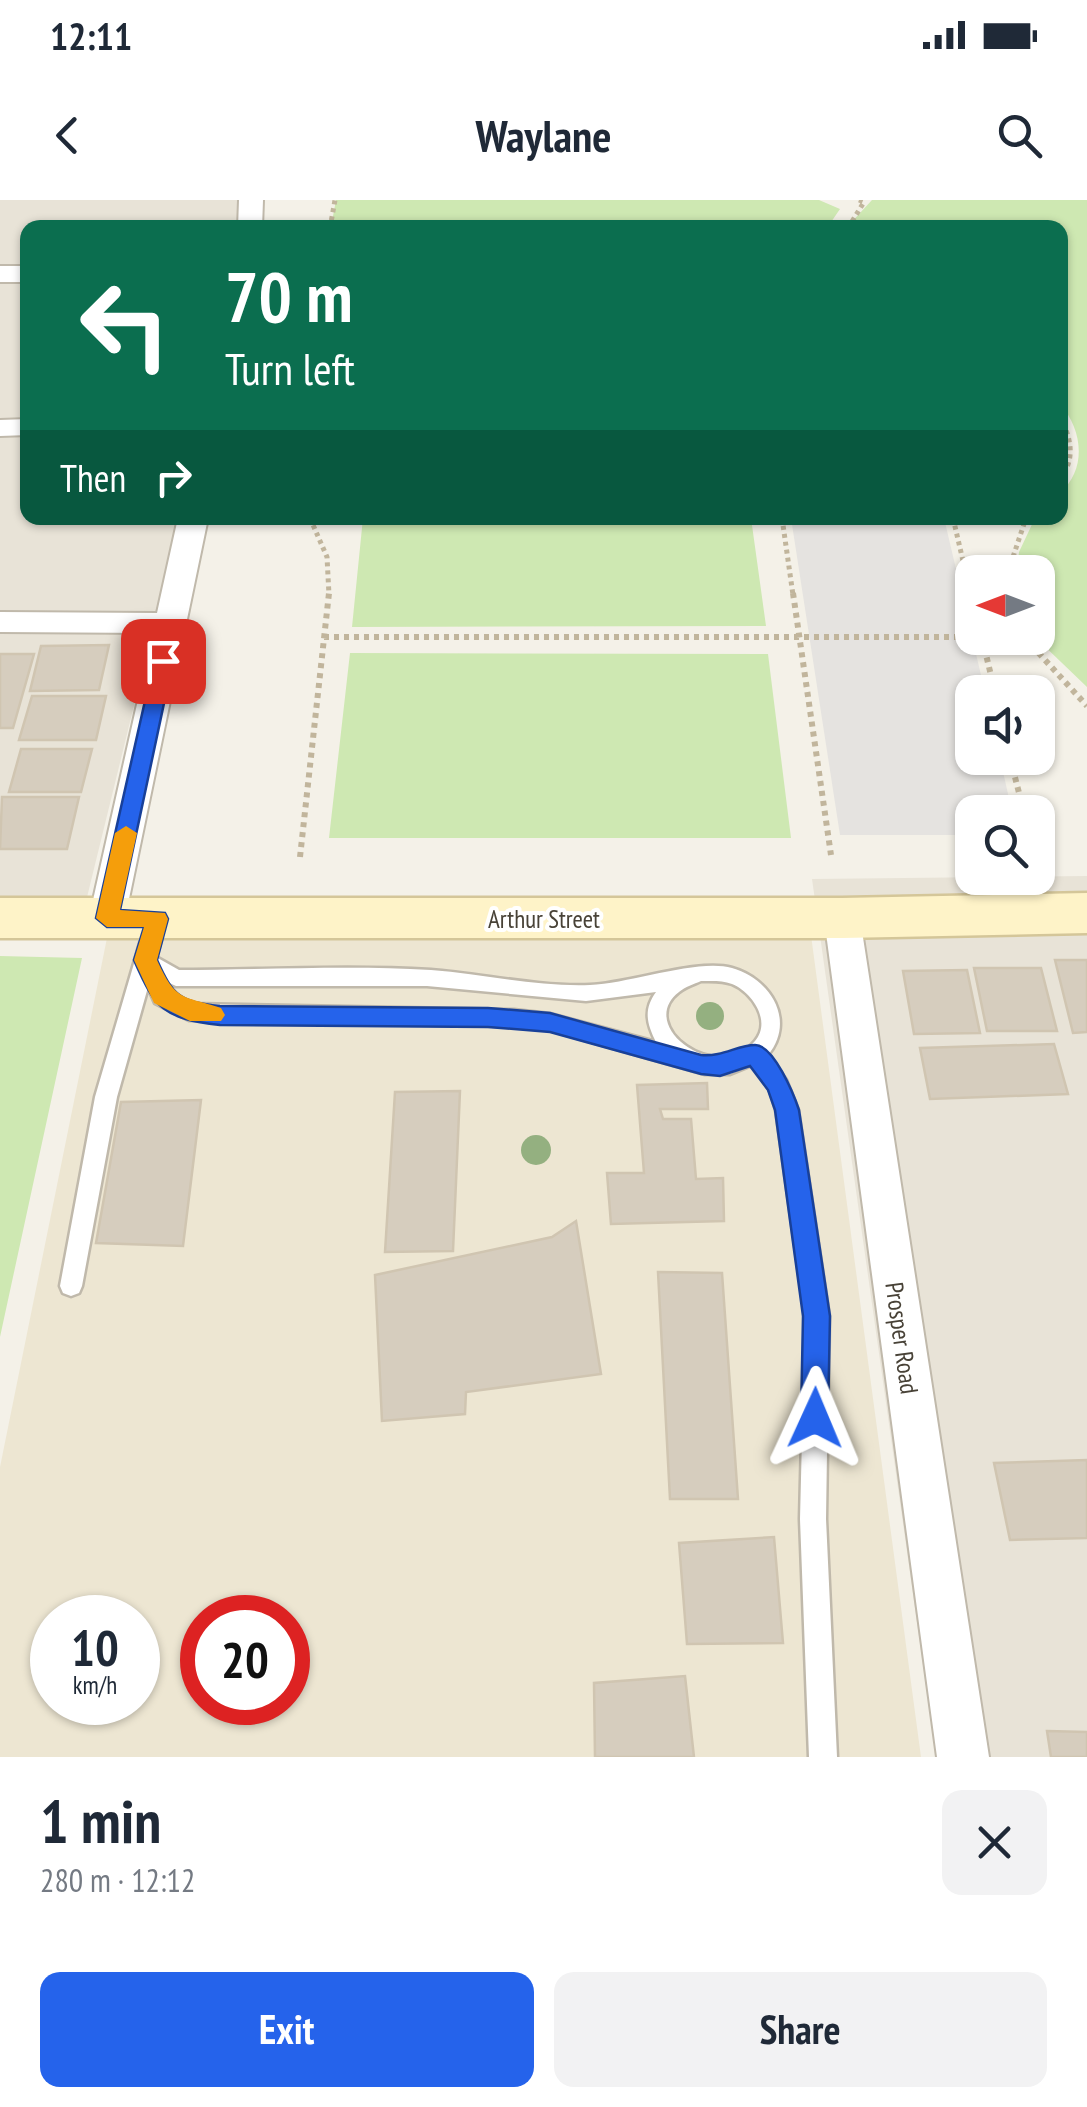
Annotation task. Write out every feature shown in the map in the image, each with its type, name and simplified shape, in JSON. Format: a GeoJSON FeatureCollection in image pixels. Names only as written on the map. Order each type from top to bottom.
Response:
{"type":"FeatureCollection","features":[{"type":"Feature","properties":{"kind":"street"},"geometry":{"type":"LineString","coordinates":[[137,933],[171,623],[192,525]]}},
{"type":"Feature","properties":{"kind":"street"},"geometry":{"type":"LineString","coordinates":[[0,622],[171,623]]}},
{"type":"Feature","properties":{"kind":"street","name":"Arthur Street"},"geometry":{"type":"LineString","coordinates":[[0,918],[137,933],[1087,913]]}},
{"type":"Feature","properties":{"kind":"street","name":"Prosper Road"},"geometry":{"type":"LineString","coordinates":[[842,918],[963,1757]]}},
{"type":"Feature","properties":{"kind":"lane"},"geometry":{"type":"LineString","coordinates":[[137,933],[176,978],[426,978],[586,993],[628,990],[717,973],[736,977],[764,998],[772,1028],[756,1054],[720,1066],[550,1022],[514,1018],[190,1012],[162,996],[137,933]]}},
{"type":"Feature","properties":{"kind":"lane"},"geometry":{"type":"LineString","coordinates":[[71,1286],[137,933]]}},
{"type":"Feature","properties":{"kind":"lane"},"geometry":{"type":"LineString","coordinates":[[681,979],[667,988],[655,1017],[658,1032],[683,1058]]}},
{"type":"Feature","properties":{"kind":"lane"},"geometry":{"type":"LineString","coordinates":[[756,1054],[778,1086],[787,1110],[816,1316],[813,1519],[823,1757]]}},
{"type":"Feature","properties":{"kind":"path"},"geometry":{"type":"LineString","coordinates":[[1068,431],[1072,439],[1068,470]]}},
{"type":"Feature","properties":{"kind":"path"},"geometry":{"type":"LineString","coordinates":[[300,857],[329,592],[327,556],[313,525]]}},
{"type":"Feature","properties":{"kind":"path"},"geometry":{"type":"LineString","coordinates":[[783,525],[832,856]]}},
{"type":"Feature","properties":{"kind":"path"},"geometry":{"type":"LineString","coordinates":[[955,525],[962,555]]}},
{"type":"Feature","properties":{"kind":"path"},"geometry":{"type":"LineString","coordinates":[[1014,555],[1024,525]]}},
{"type":"Feature","properties":{"kind":"path"},"geometry":{"type":"LineString","coordinates":[[324,637],[955,637]]}},
{"type":"Feature","properties":{"kind":"path"},"geometry":{"type":"LineString","coordinates":[[1039,655],[1087,706]]}},
{"type":"Feature","properties":{"kind":"shaded area"},"geometry":{"type":"Polygon","coordinates":[[[0,200],[258,200],[253,220],[20,220],[20,525],[178,525],[77,938],[0,937],[0,200]]]}},
{"type":"Feature","properties":{"kind":"shaded area"},"geometry":{"type":"Polygon","coordinates":[[[792,525],[946,525],[955,565],[955,655],[976,655],[981,675],[955,675],[955,775],[1004,775],[1008,795],[955,795],[955,835],[840,835],[792,525]]]}},
{"type":"Feature","properties":{"kind":"shaded area"},"geometry":{"type":"Polygon","coordinates":[[[1055,876],[1087,876],[1087,1757],[936,1757],[812,879],[955,877],[955,895],[1055,895],[1055,876]]]}},
{"type":"Feature","properties":{"kind":"shaded area"},"geometry":{"type":"Polygon","coordinates":[[[811,935],[921,1757],[0,1757],[0,1467],[107,938],[811,935]]]}},
{"type":"Feature","properties":{"kind":"green space"},"geometry":{"type":"Polygon","coordinates":[[[336,200],[819,200],[840,209],[832,220],[332,220],[336,200]]]}},
{"type":"Feature","properties":{"kind":"green space"},"geometry":{"type":"Polygon","coordinates":[[[872,200],[1087,200],[1087,687],[1054,655],[1055,555],[1019,555],[1032,525],[1068,525],[1068,484],[1078,461],[1077,437],[1068,414],[1068,220],[853,220],[872,200]]]}},
{"type":"Feature","properties":{"kind":"green space"},"geometry":{"type":"Polygon","coordinates":[[[362,525],[752,525],[766,626],[352,627],[362,525]]]}},
{"type":"Feature","properties":{"kind":"green space"},"geometry":{"type":"Polygon","coordinates":[[[350,653],[768,654],[791,838],[329,838],[350,653]]]}},
{"type":"Feature","properties":{"kind":"green space"},"geometry":{"type":"Polygon","coordinates":[[[0,956],[82,958],[0,1337],[0,956]]]}},
{"type":"Feature","properties":{"kind":"building"},"geometry":{"type":"Polygon","coordinates":[[[109,645],[99,690],[30,691],[41,646],[109,645]]]}},
{"type":"Feature","properties":{"kind":"building"},"geometry":{"type":"Polygon","coordinates":[[[0,654],[34,654],[13,728],[0,728],[0,654]]]}},
{"type":"Feature","properties":{"kind":"building"},"geometry":{"type":"Polygon","coordinates":[[[32,696],[106,696],[96,740],[19,740],[32,696]]]}},
{"type":"Feature","properties":{"kind":"building"},"geometry":{"type":"Polygon","coordinates":[[[21,749],[92,749],[81,792],[9,792],[21,749]]]}},
{"type":"Feature","properties":{"kind":"building"},"geometry":{"type":"Polygon","coordinates":[[[2,797],[79,797],[67,849],[0,849],[2,797]]]}},
{"type":"Feature","properties":{"kind":"building"},"geometry":{"type":"Polygon","coordinates":[[[1055,960],[1087,960],[1087,1032],[1073,1033],[1055,960]]]}},
{"type":"Feature","properties":{"kind":"building"},"geometry":{"type":"Polygon","coordinates":[[[974,968],[1041,968],[1057,1031],[987,1031],[974,968]]]}},
{"type":"Feature","properties":{"kind":"building"},"geometry":{"type":"Polygon","coordinates":[[[967,970],[980,1033],[914,1034],[903,971],[967,970]]]}},
{"type":"Feature","properties":{"kind":"building"},"geometry":{"type":"Polygon","coordinates":[[[1054,1044],[1068,1094],[930,1099],[920,1048],[1054,1044]]]}},
{"type":"Feature","properties":{"kind":"building"},"geometry":{"type":"Polygon","coordinates":[[[707,1083],[708,1109],[660,1109],[663,1119],[691,1119],[696,1179],[723,1178],[724,1221],[611,1224],[607,1173],[644,1173],[637,1085],[707,1083]]]}},
{"type":"Feature","properties":{"kind":"building"},"geometry":{"type":"Polygon","coordinates":[[[460,1091],[453,1251],[385,1252],[395,1092],[460,1091]]]}},
{"type":"Feature","properties":{"kind":"building"},"geometry":{"type":"Polygon","coordinates":[[[201,1100],[183,1246],[96,1243],[121,1102],[201,1100]]]}},
{"type":"Feature","properties":{"kind":"building"},"geometry":{"type":"Polygon","coordinates":[[[576,1221],[601,1374],[466,1392],[465,1414],[382,1421],[375,1275],[552,1237],[576,1221]]]}},
{"type":"Feature","properties":{"kind":"building"},"geometry":{"type":"Polygon","coordinates":[[[658,1272],[722,1273],[738,1499],[670,1499],[658,1272]]]}},
{"type":"Feature","properties":{"kind":"building"},"geometry":{"type":"Polygon","coordinates":[[[1087,1460],[1087,1538],[1010,1540],[994,1463],[1087,1460]]]}},
{"type":"Feature","properties":{"kind":"building"},"geometry":{"type":"Polygon","coordinates":[[[774,1537],[783,1643],[687,1644],[679,1543],[774,1537]]]}},
{"type":"Feature","properties":{"kind":"building"},"geometry":{"type":"Polygon","coordinates":[[[685,1676],[694,1757],[595,1757],[594,1683],[685,1676]]]}},
{"type":"Feature","properties":{"kind":"building"},"geometry":{"type":"Polygon","coordinates":[[[1047,1731],[1087,1732],[1087,1757],[1051,1757],[1047,1731]]]}},
{"type":"Feature","properties":{"kind":"slow traffic"},"geometry":{"type":"LineString","coordinates":[[126,833],[107,918],[157,919],[146,960],[162,996],[190,1012],[213,1015]]}},
{"type":"Feature","properties":{"kind":"route"},"geometry":{"type":"LineString","coordinates":[[163,661],[107,918],[157,919],[146,960],[162,996],[190,1012],[220,1015],[514,1018],[550,1022],[720,1066],[756,1054],[778,1086],[787,1110],[816,1316],[815,1418]]}}]}
